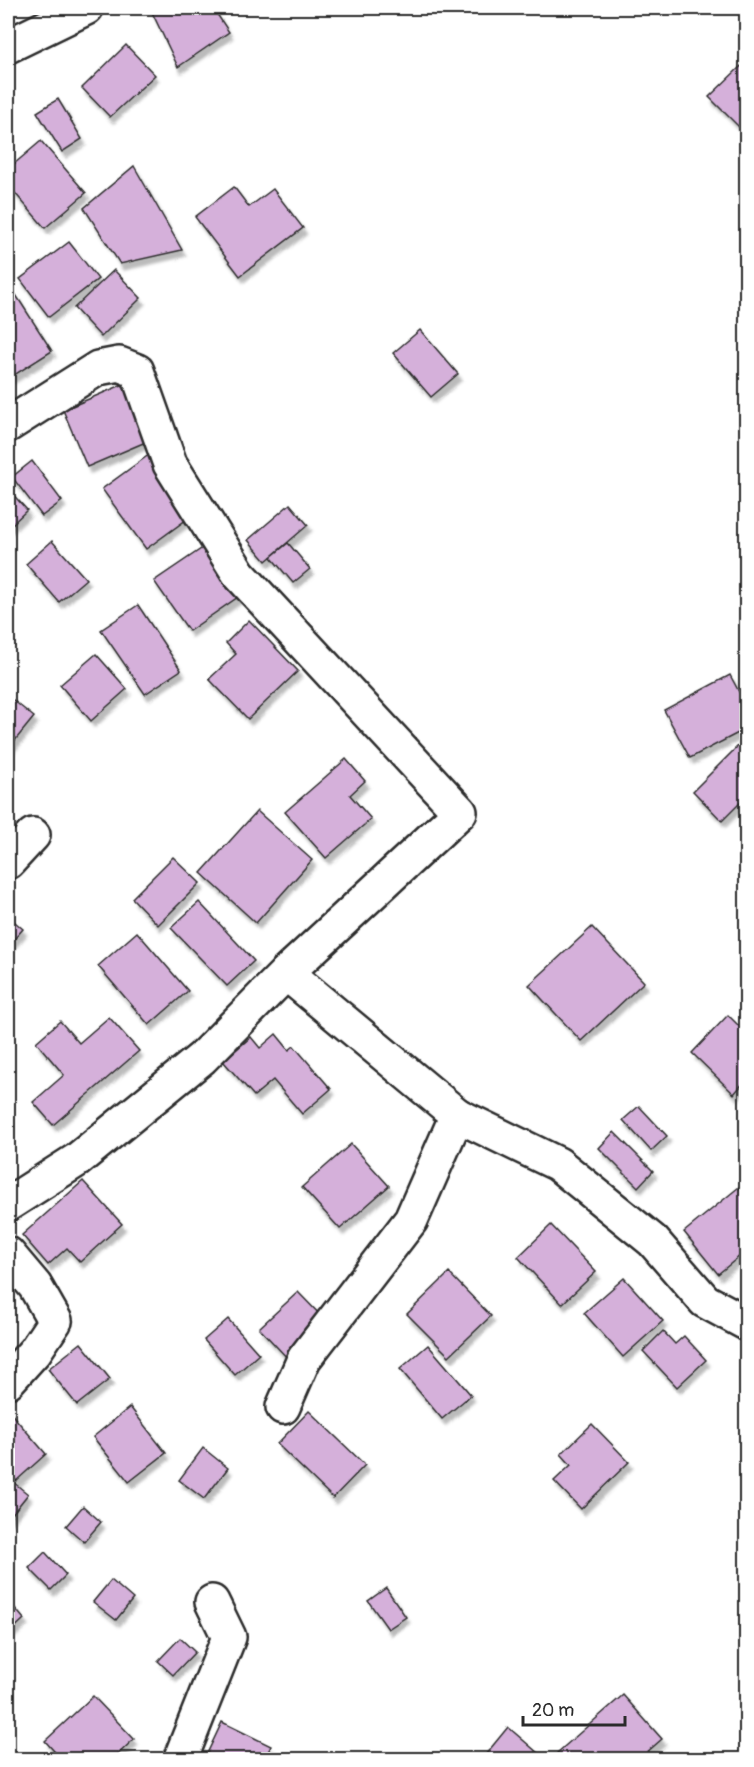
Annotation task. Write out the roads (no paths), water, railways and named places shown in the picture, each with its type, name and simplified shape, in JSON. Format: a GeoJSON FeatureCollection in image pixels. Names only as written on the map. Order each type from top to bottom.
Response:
{"type":"FeatureCollection","features":[{"type":"Feature","properties":{"kind":"street"},"geometry":{"type":"LineString","coordinates":[[8,46],[86,8]]}},
{"type":"Feature","properties":{"kind":"street"},"geometry":{"type":"LineString","coordinates":[[8,425],[98,368],[118,364],[137,371],[170,464],[238,574],[460,812],[286,973],[202,1058],[77,1160],[8,1204]]}},
{"type":"Feature","properties":{"kind":"street"},"geometry":{"type":"LineString","coordinates":[[8,862],[33,835]]}},
{"type":"Feature","properties":{"kind":"street"},"geometry":{"type":"LineString","coordinates":[[286,973],[457,1115],[558,1164],[654,1241],[705,1301],[747,1323]]}},
{"type":"Feature","properties":{"kind":"street"},"geometry":{"type":"LineString","coordinates":[[283,1407],[304,1359],[411,1220],[457,1115]]}},
{"type":"Feature","properties":{"kind":"street"},"geometry":{"type":"LineString","coordinates":[[8,1254],[35,1286],[55,1321],[35,1352],[8,1381]]}},
{"type":"Feature","properties":{"kind":"street"},"geometry":{"type":"LineString","coordinates":[[180,1760],[229,1637],[212,1602]]}}]}
